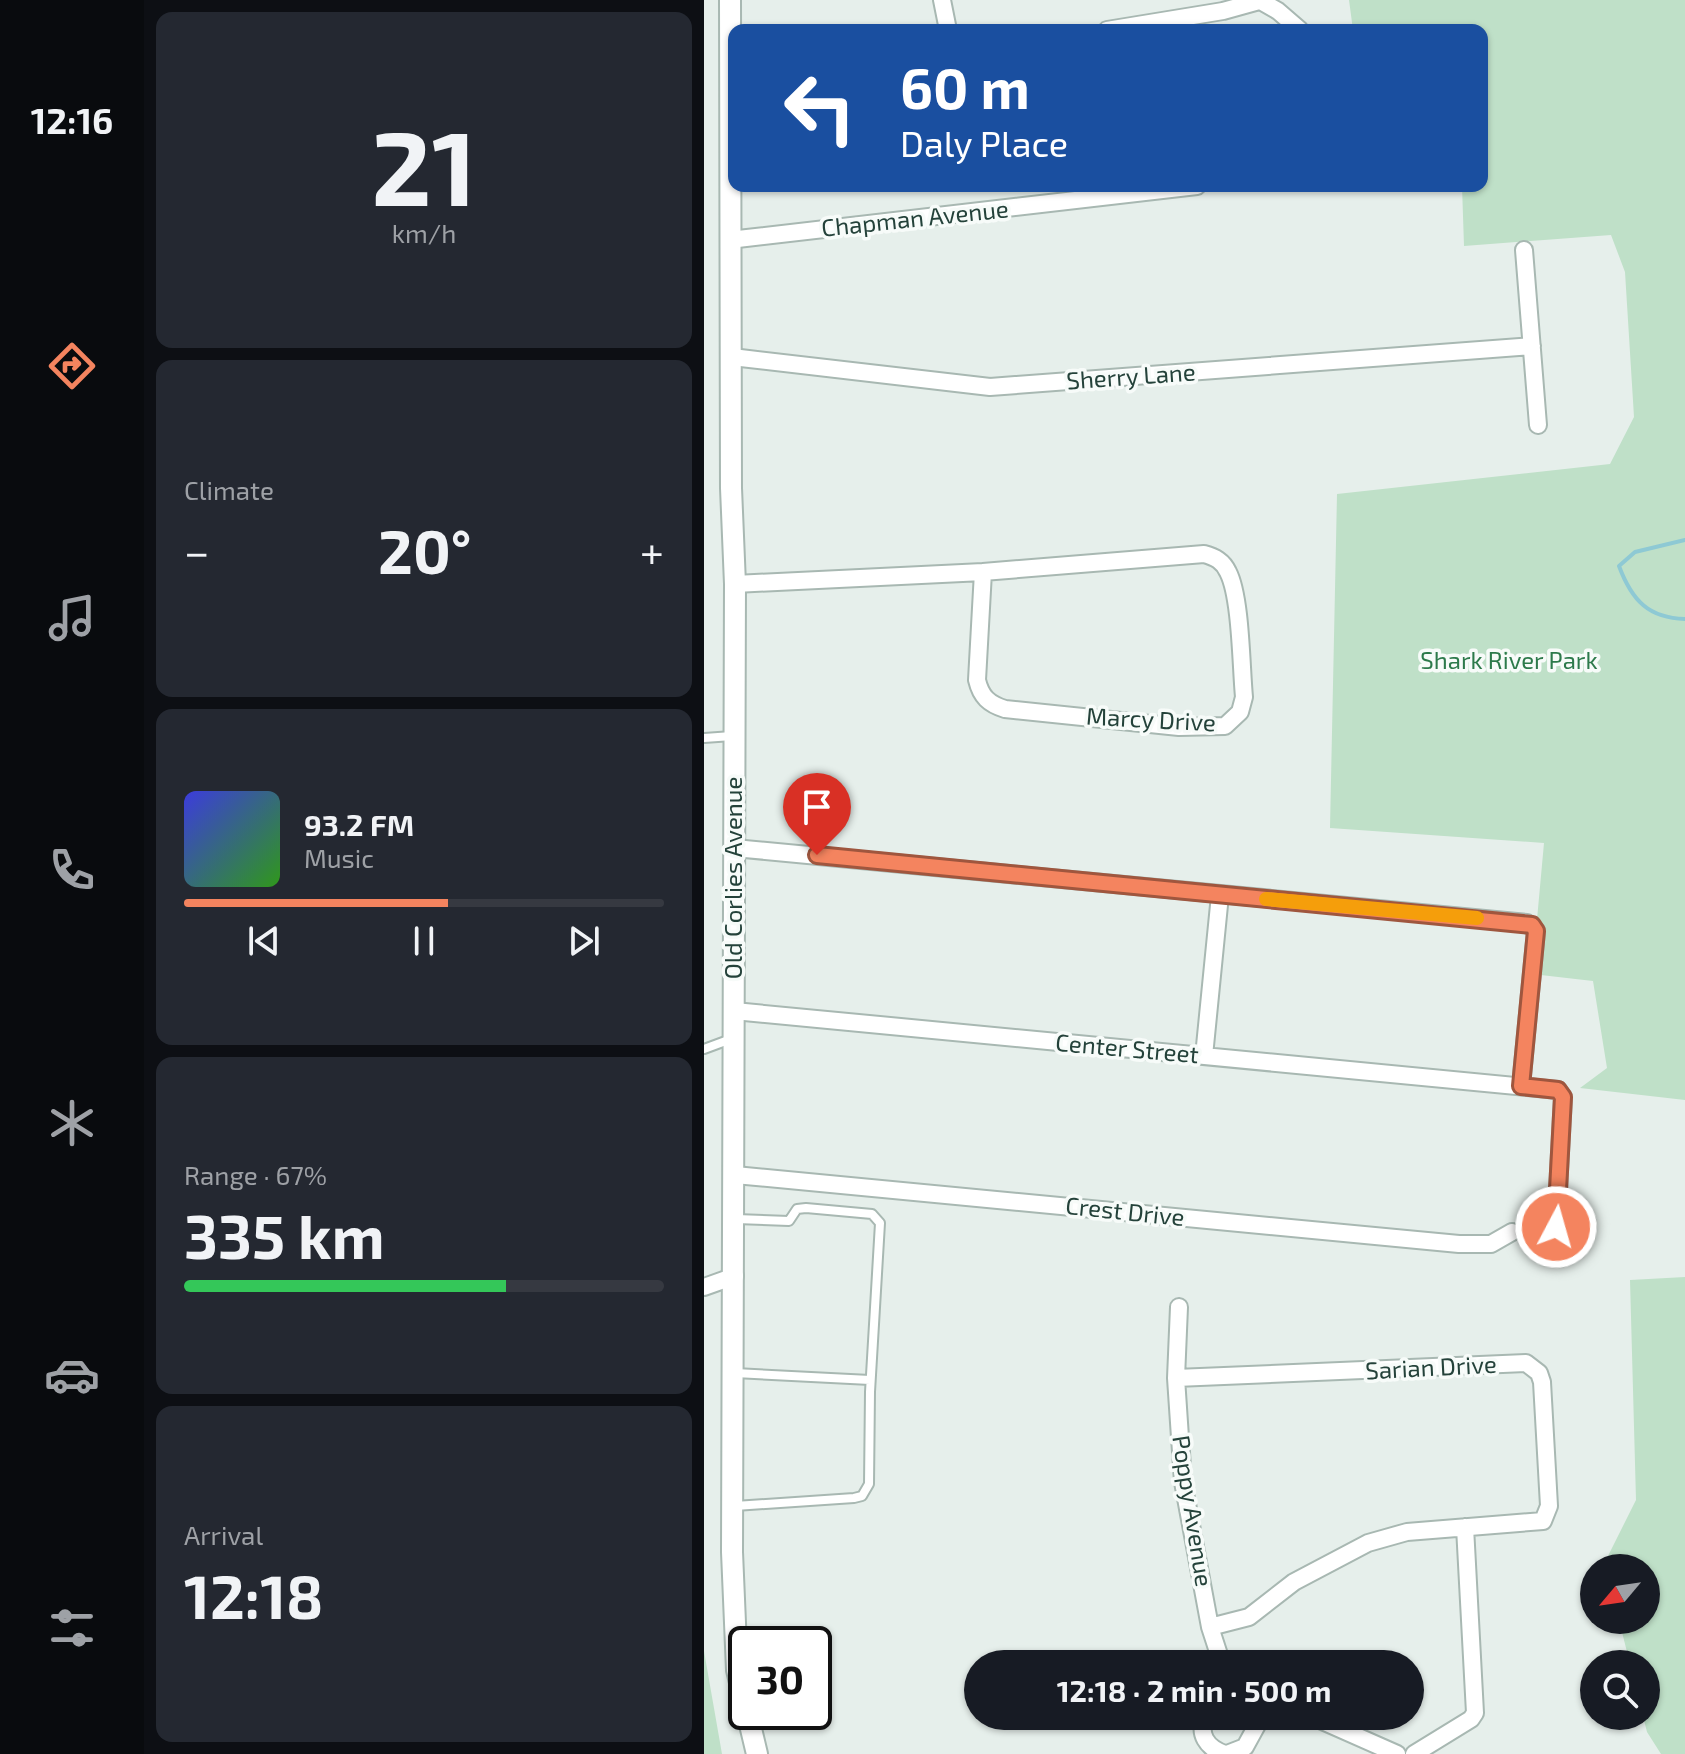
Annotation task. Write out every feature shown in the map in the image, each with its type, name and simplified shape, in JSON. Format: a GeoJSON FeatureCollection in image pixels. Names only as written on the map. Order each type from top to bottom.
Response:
{"type":"FeatureCollection","features":[{"type":"Feature","properties":{"kind":"street","name":"Old Corlies Avenue"},"geometry":{"type":"LineString","coordinates":[[730,0],[730,24]]}},
{"type":"Feature","properties":{"kind":"street"},"geometry":{"type":"LineString","coordinates":[[942,0],[947,24]]}},
{"type":"Feature","properties":{"kind":"street"},"geometry":{"type":"LineString","coordinates":[[1144,24],[1223,11],[1259,0],[1293,24]]}},
{"type":"Feature","properties":{"kind":"street","name":"Old Corlies Avenue"},"geometry":{"type":"LineString","coordinates":[[729,192],[735,584],[734,1506],[737,1670],[757,1754]]}},
{"type":"Feature","properties":{"kind":"street","name":"Chapman Avenue"},"geometry":{"type":"LineString","coordinates":[[729,240],[1145,192]]}},
{"type":"Feature","properties":{"kind":"street"},"geometry":{"type":"LineString","coordinates":[[1524,250],[1538,425]]}},
{"type":"Feature","properties":{"kind":"street","name":"Sherry Lane"},"geometry":{"type":"LineString","coordinates":[[732,357],[990,387],[1532,346]]}},
{"type":"Feature","properties":{"kind":"street","name":"Marcy Drive"},"geometry":{"type":"LineString","coordinates":[[735,584],[983,572],[1204,554],[1214,557],[1228,570],[1232,581],[1244,697],[1240,712],[1233,721],[1216,728],[993,705],[982,694],[977,680],[983,572]]}},
{"type":"Feature","properties":{"kind":"street"},"geometry":{"type":"LineString","coordinates":[[734,848],[1532,925],[1536,931],[1521,1086]]}},
{"type":"Feature","properties":{"kind":"street"},"geometry":{"type":"LineString","coordinates":[[1204,1056],[1220,895]]}},
{"type":"Feature","properties":{"kind":"street","name":"Center Street"},"geometry":{"type":"LineString","coordinates":[[734,1011],[1558,1090],[1563,1097],[1556,1227]]}},
{"type":"Feature","properties":{"kind":"street","name":"Crest Drive"},"geometry":{"type":"LineString","coordinates":[[735,1175],[1459,1244],[1491,1244],[1512,1232]]}},
{"type":"Feature","properties":{"kind":"street"},"geometry":{"type":"LineString","coordinates":[[704,1287],[735,1276]]}},
{"type":"Feature","properties":{"kind":"street","name":"Poppy Avenue"},"geometry":{"type":"LineString","coordinates":[[1179,1307],[1176,1378],[1183,1482],[1210,1627],[1217,1650]]}},
{"type":"Feature","properties":{"kind":"street","name":"Sarian Drive"},"geometry":{"type":"LineString","coordinates":[[1176,1378],[1526,1363],[1539,1373],[1542,1382],[1547,1515],[1538,1523],[1465,1527]]}},
{"type":"Feature","properties":{"kind":"street"},"geometry":{"type":"LineString","coordinates":[[1210,1627],[1249,1617],[1294,1582],[1368,1543],[1407,1532],[1465,1527],[1475,1713],[1471,1719],[1414,1754]]}},
{"type":"Feature","properties":{"kind":"street"},"geometry":{"type":"LineString","coordinates":[[1201,1730],[1204,1739],[1226,1754],[1245,1747],[1254,1730]]}},
{"type":"Feature","properties":{"kind":"street"},"geometry":{"type":"LineString","coordinates":[[1343,1730],[1397,1754]]}},
{"type":"Feature","properties":{"kind":"lane"},"geometry":{"type":"LineString","coordinates":[[704,738],[733,735]]}},
{"type":"Feature","properties":{"kind":"lane"},"geometry":{"type":"LineString","coordinates":[[704,1049],[735,1037]]}},
{"type":"Feature","properties":{"kind":"lane"},"geometry":{"type":"LineString","coordinates":[[734,1506],[862,1496],[869,1484],[870,1380],[880,1223],[872,1214],[806,1208],[797,1209],[789,1221],[735,1219]]}},
{"type":"Feature","properties":{"kind":"lane"},"geometry":{"type":"LineString","coordinates":[[735,1373],[870,1380]]}},
{"type":"Feature","properties":{"kind":"green space","name":"Shark River Park"},"geometry":{"type":"Polygon","coordinates":[[[1349,0],[1685,0],[1685,1100],[1580,1088],[1607,1068],[1593,981],[1532,974],[1544,843],[1330,828],[1337,494],[1610,464],[1634,417],[1625,272],[1611,235],[1464,246],[1462,192],[1488,192],[1488,24],[1352,24],[1349,0]]]}},
{"type":"Feature","properties":{"kind":"green space"},"geometry":{"type":"Polygon","coordinates":[[[1685,1277],[1685,1754],[1661,1754],[1646,1730],[1660,1730],[1660,1650],[1626,1650],[1622,1634],[1660,1634],[1660,1554],[1609,1554],[1636,1500],[1630,1280],[1685,1277]]]}},
{"type":"Feature","properties":{"kind":"green space"},"geometry":{"type":"Polygon","coordinates":[[[704,1651],[722,1754],[704,1754],[704,1651]]]}},
{"type":"Feature","properties":{"kind":"waterway"},"geometry":{"type":"LineString","coordinates":[[1685,540],[1635,552],[1619,566],[1630,589],[1643,605],[1661,615],[1685,619]]}},
{"type":"Feature","properties":{"kind":"slow traffic"},"geometry":{"type":"LineString","coordinates":[[1266,899],[1477,918]]}},
{"type":"Feature","properties":{"kind":"route"},"geometry":{"type":"LineString","coordinates":[[817,855],[1532,925],[1536,931],[1521,1086],[1558,1090],[1563,1097],[1556,1227]]}}]}
